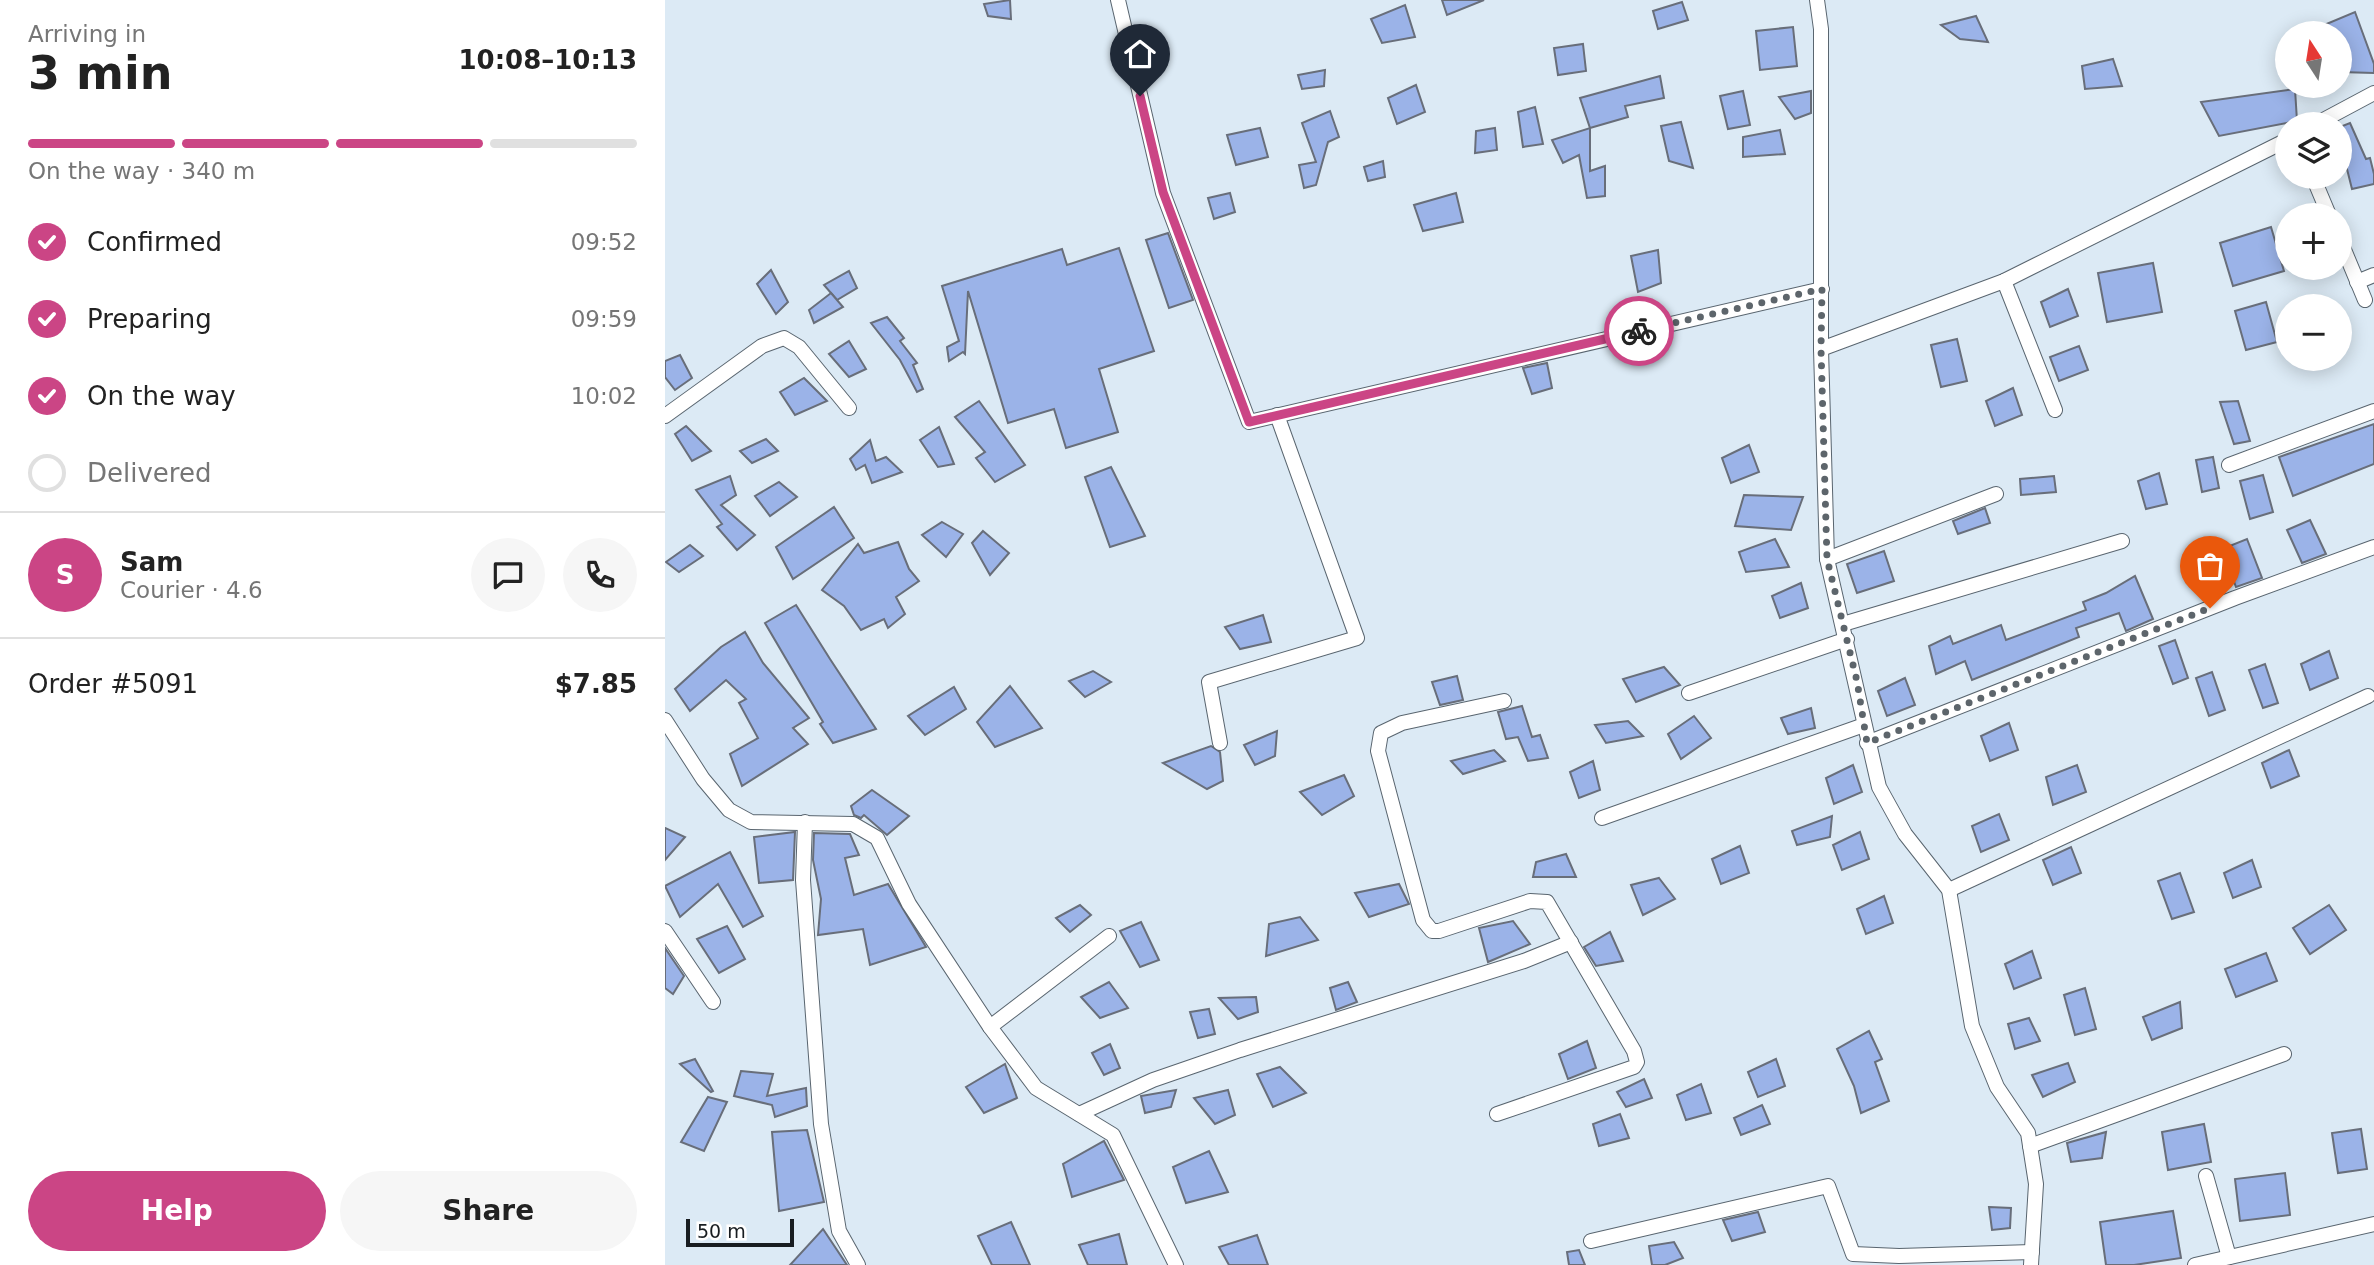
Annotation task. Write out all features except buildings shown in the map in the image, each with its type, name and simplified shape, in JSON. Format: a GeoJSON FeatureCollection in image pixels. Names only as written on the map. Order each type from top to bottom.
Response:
{"type":"FeatureCollection","features":[{"type":"Feature","properties":{"kind":"street"},"geometry":{"type":"LineString","coordinates":[[1118,0],[1163,192],[1249,422],[1822,289]]}},
{"type":"Feature","properties":{"kind":"street"},"geometry":{"type":"LineString","coordinates":[[1591,1241],[1828,1186],[1853,1254],[2031,1258],[2036,1184],[2028,1133],[1997,1087],[1972,1026],[1949,890],[1905,834],[1879,787],[1827,559],[1821,349],[1821,29],[1817,0]]}},
{"type":"Feature","properties":{"kind":"street"},"geometry":{"type":"LineString","coordinates":[[2338,112],[2374,93]]}},
{"type":"Feature","properties":{"kind":"street"},"geometry":{"type":"LineString","coordinates":[[1821,349],[2004,281],[2275,146]]}},
{"type":"Feature","properties":{"kind":"street"},"geometry":{"type":"LineString","coordinates":[[2352,270],[2365,300]]}},
{"type":"Feature","properties":{"kind":"street"},"geometry":{"type":"LineString","coordinates":[[2357,282],[2374,275]]}},
{"type":"Feature","properties":{"kind":"street"},"geometry":{"type":"LineString","coordinates":[[2004,281],[2055,410]]}},
{"type":"Feature","properties":{"kind":"street"},"geometry":{"type":"LineString","coordinates":[[665,416],[762,346],[784,338],[799,347],[849,408]]}},
{"type":"Feature","properties":{"kind":"street"},"geometry":{"type":"LineString","coordinates":[[2229,465],[2374,411]]}},
{"type":"Feature","properties":{"kind":"street"},"geometry":{"type":"LineString","coordinates":[[1220,743],[1209,682],[1357,638],[1277,415]]}},
{"type":"Feature","properties":{"kind":"street"},"geometry":{"type":"LineString","coordinates":[[1827,559],[1996,494]]}},
{"type":"Feature","properties":{"kind":"street"},"geometry":{"type":"LineString","coordinates":[[1843,624],[2122,541]]}},
{"type":"Feature","properties":{"kind":"street"},"geometry":{"type":"LineString","coordinates":[[1867,743],[2235,598],[2374,547]]}},
{"type":"Feature","properties":{"kind":"street"},"geometry":{"type":"LineString","coordinates":[[1689,693],[1847,639]]}},
{"type":"Feature","properties":{"kind":"street"},"geometry":{"type":"LineString","coordinates":[[1949,890],[2368,696]]}},
{"type":"Feature","properties":{"kind":"street"},"geometry":{"type":"LineString","coordinates":[[1497,1114],[1637,1064],[1634,1051],[1552,905],[1543,900],[1530,901],[1439,931],[1431,930],[1423,920],[1378,751],[1379,740],[1390,727],[1402,723],[1504,701]]}},
{"type":"Feature","properties":{"kind":"street"},"geometry":{"type":"LineString","coordinates":[[665,720],[703,779],[729,810],[751,822],[853,824],[877,838],[909,904],[990,1027],[1036,1088],[1113,1135],[1177,1265]]}},
{"type":"Feature","properties":{"kind":"street"},"geometry":{"type":"LineString","coordinates":[[1602,818],[1864,725]]}},
{"type":"Feature","properties":{"kind":"street"},"geometry":{"type":"LineString","coordinates":[[805,822],[803,880],[821,1124],[839,1231],[858,1265]]}},
{"type":"Feature","properties":{"kind":"street"},"geometry":{"type":"LineString","coordinates":[[665,931],[713,1002]]}},
{"type":"Feature","properties":{"kind":"street"},"geometry":{"type":"LineString","coordinates":[[990,1027],[1109,936]]}},
{"type":"Feature","properties":{"kind":"street"},"geometry":{"type":"LineString","coordinates":[[1079,1114],[1153,1080],[1504,968],[1571,942]]}},
{"type":"Feature","properties":{"kind":"street"},"geometry":{"type":"LineString","coordinates":[[2030,1146],[2284,1054]]}},
{"type":"Feature","properties":{"kind":"street"},"geometry":{"type":"LineString","coordinates":[[2206,1176],[2229,1257]]}},
{"type":"Feature","properties":{"kind":"street"},"geometry":{"type":"LineString","coordinates":[[2195,1265],[2374,1224]]}},
{"type":"Feature","properties":{"kind":"way so far"},"geometry":{"type":"LineString","coordinates":[[1639,331],[1822,289],[1821,349],[1827,559],[1857,681],[1867,743],[2210,608]]}},
{"type":"Feature","properties":{"kind":"route"},"geometry":{"type":"LineString","coordinates":[[1140,96],[1163,192],[1249,422],[1639,331]]}}]}
